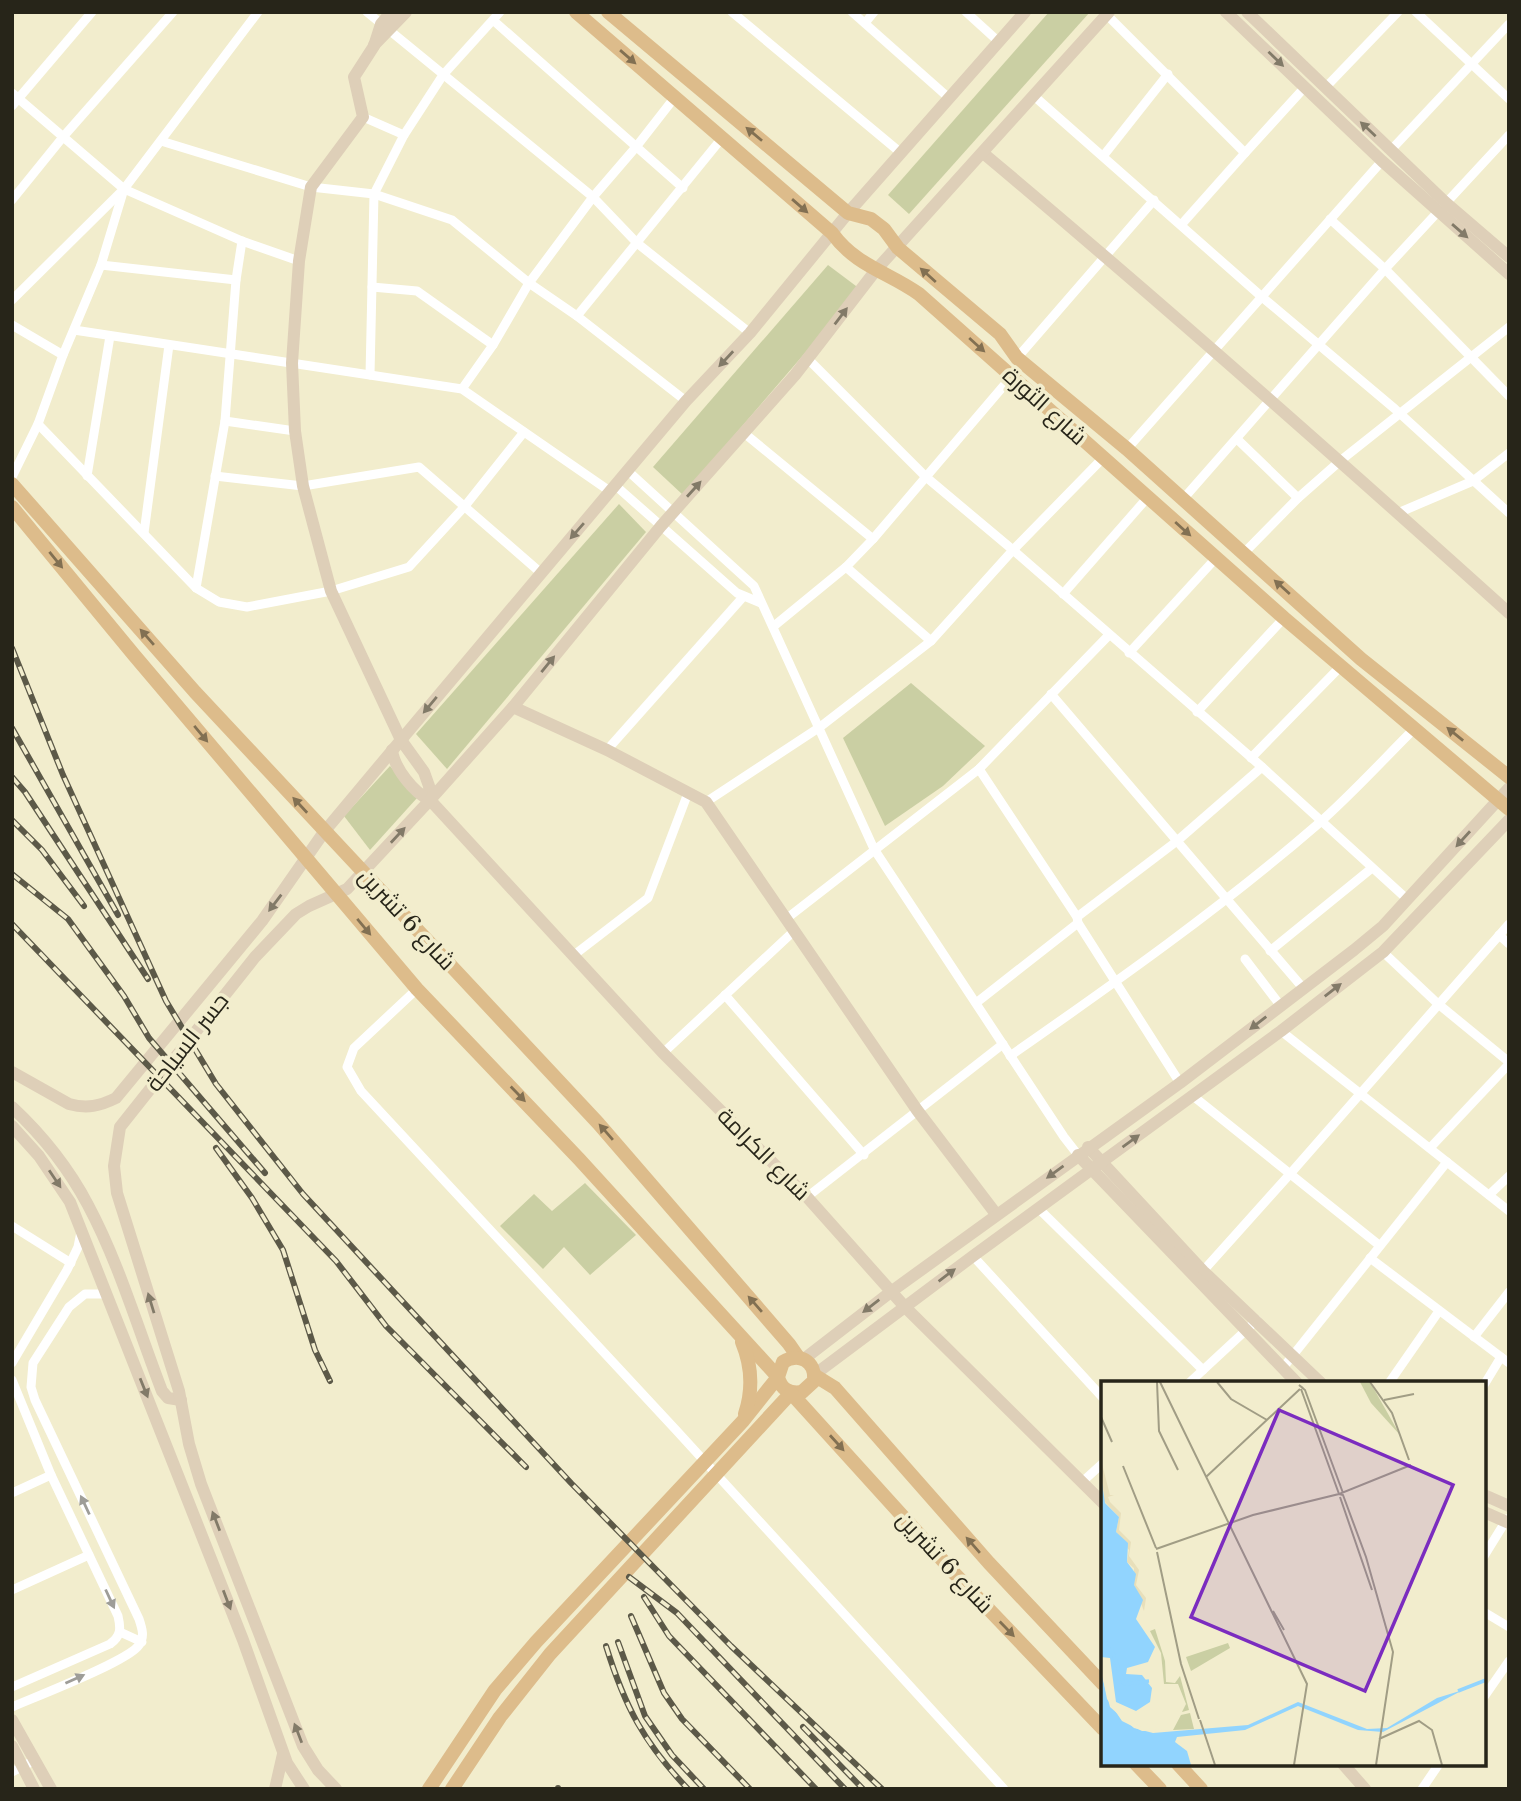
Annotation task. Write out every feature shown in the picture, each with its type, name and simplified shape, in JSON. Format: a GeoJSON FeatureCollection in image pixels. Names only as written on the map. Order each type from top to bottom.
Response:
{"type":"FeatureCollection","features":[{"type":"Feature","properties":{"kind":"main road","name":"شارع الثورة"},"geometry":{"type":"LineString","coordinates":[[576,12],[832,233],[851,255],[919,294],[1413,730],[1505,799]]}},
{"type":"Feature","properties":{"kind":"main road","name":"شارع الثورة"},"geometry":{"type":"LineString","coordinates":[[608,12],[848,213],[864,216],[890,234],[898,248],[1000,334],[1017,358],[1184,498],[1361,659],[1509,777]]}},
{"type":"Feature","properties":{"kind":"main road","name":"شارع 6 تشرين"},"geometry":{"type":"LineString","coordinates":[[12,484],[195,692],[598,1123],[801,1358]]}},
{"type":"Feature","properties":{"kind":"main road","name":"شارع 6 تشرين"},"geometry":{"type":"LineString","coordinates":[[12,507],[417,989],[579,1159],[778,1377]]}},
{"type":"Feature","properties":{"kind":"main road"},"geometry":{"type":"LineString","coordinates":[[740,1338],[748,1359],[751,1380],[743,1421]]}},
{"type":"Feature","properties":{"kind":"main road"},"geometry":{"type":"LineString","coordinates":[[429,1789],[495,1690],[536,1642],[743,1421],[778,1377],[783,1362],[801,1358],[812,1365],[814,1381],[807,1390],[791,1393],[782,1387],[778,1377]]}},
{"type":"Feature","properties":{"kind":"main road","name":"شارع 6 تشرين"},"geometry":{"type":"LineString","coordinates":[[814,1375],[835,1388],[989,1563],[1101,1682]]}},
{"type":"Feature","properties":{"kind":"main road","name":"شارع 6 تشرين"},"geometry":{"type":"LineString","coordinates":[[791,1393],[955,1574],[1101,1727]]}},
{"type":"Feature","properties":{"kind":"main road"},"geometry":{"type":"LineString","coordinates":[[452,1789],[499,1717],[550,1654],[791,1393]]}},
{"type":"Feature","properties":{"kind":"main road"},"geometry":{"type":"LineString","coordinates":[[1138,1766],[1160,1789]]}},
{"type":"Feature","properties":{"kind":"main road"},"geometry":{"type":"LineString","coordinates":[[1180,1766],[1201,1789]]}},
{"type":"Feature","properties":{"kind":"street"},"geometry":{"type":"LineString","coordinates":[[92,12],[14,99],[124,189],[242,241],[299,261]]}},
{"type":"Feature","properties":{"kind":"street"},"geometry":{"type":"LineString","coordinates":[[12,200],[63,137],[173,12]]}},
{"type":"Feature","properties":{"kind":"street"},"geometry":{"type":"LineString","coordinates":[[367,12],[593,197],[637,243],[750,334]]}},
{"type":"Feature","properties":{"kind":"street"},"geometry":{"type":"LineString","coordinates":[[391,12],[385,28],[355,77],[363,117],[311,187],[299,261],[292,363],[295,431],[303,486],[331,591],[396,745],[424,772],[430,800]]}},
{"type":"Feature","properties":{"kind":"street"},"geometry":{"type":"LineString","coordinates":[[385,28],[406,12]]}},
{"type":"Feature","properties":{"kind":"street"},"geometry":{"type":"LineString","coordinates":[[732,12],[901,153]]}},
{"type":"Feature","properties":{"kind":"street"},"geometry":{"type":"LineString","coordinates":[[852,12],[949,99]]}},
{"type":"Feature","properties":{"kind":"street"},"geometry":{"type":"LineString","coordinates":[[865,23],[874,12]]}},
{"type":"Feature","properties":{"kind":"street"},"geometry":{"type":"LineString","coordinates":[[965,12],[999,42]]}},
{"type":"Feature","properties":{"kind":"street","name":"جسر السياحة"},"geometry":{"type":"LineString","coordinates":[[12,1072],[76,1106],[99,1106],[116,1098],[242,946],[324,832],[396,745],[686,401],[750,334],[848,213],[1025,12]]}},
{"type":"Feature","properties":{"kind":"street"},"geometry":{"type":"LineString","coordinates":[[1226,12],[1305,87],[1386,155],[1509,274]]}},
{"type":"Feature","properties":{"kind":"street"},"geometry":{"type":"LineString","coordinates":[[1325,88],[1398,12]]}},
{"type":"Feature","properties":{"kind":"street"},"geometry":{"type":"LineString","coordinates":[[1416,12],[1509,99]]}},
{"type":"Feature","properties":{"kind":"street"},"geometry":{"type":"LineString","coordinates":[[12,300],[124,189],[254,14]]}},
{"type":"Feature","properties":{"kind":"street"},"geometry":{"type":"LineString","coordinates":[[1108,14],[1245,153]]}},
{"type":"Feature","properties":{"kind":"street","name":"جسر السياحة"},"geometry":{"type":"LineString","coordinates":[[181,1401],[117,1193],[114,1166],[120,1127],[255,957],[296,914],[347,889],[513,707],[661,526],[808,359],[876,270],[1108,14]]}},
{"type":"Feature","properties":{"kind":"street"},"geometry":{"type":"LineString","coordinates":[[1256,15],[1386,155]]}},
{"type":"Feature","properties":{"kind":"street"},"geometry":{"type":"LineString","coordinates":[[370,375],[374,194],[404,135],[443,75],[497,17],[683,188]]}},
{"type":"Feature","properties":{"kind":"street"},"geometry":{"type":"LineString","coordinates":[[1127,449],[1386,155],[1509,24]]}},
{"type":"Feature","properties":{"kind":"street"},"geometry":{"type":"LineString","coordinates":[[1104,155],[1168,74]]}},
{"type":"Feature","properties":{"kind":"street"},"geometry":{"type":"LineString","coordinates":[[1181,225],[1305,87]]}},
{"type":"Feature","properties":{"kind":"street"},"geometry":{"type":"LineString","coordinates":[[1034,96],[1318,346],[1399,413],[1509,513]]}},
{"type":"Feature","properties":{"kind":"street"},"geometry":{"type":"LineString","coordinates":[[462,389],[493,345],[529,283],[593,197],[675,97]]}},
{"type":"Feature","properties":{"kind":"street"},"geometry":{"type":"LineString","coordinates":[[363,117],[404,135]]}},
{"type":"Feature","properties":{"kind":"street"},"geometry":{"type":"LineString","coordinates":[[1184,498],[1441,206],[1509,135]]}},
{"type":"Feature","properties":{"kind":"street"},"geometry":{"type":"LineString","coordinates":[[577,317],[722,138]]}},
{"type":"Feature","properties":{"kind":"street"},"geometry":{"type":"LineString","coordinates":[[161,141],[311,187],[374,194],[452,220],[529,283],[686,401]]}},
{"type":"Feature","properties":{"kind":"street"},"geometry":{"type":"LineString","coordinates":[[983,153],[1106,256],[1509,613]]}},
{"type":"Feature","properties":{"kind":"street"},"geometry":{"type":"LineString","coordinates":[[12,477],[38,424],[63,355],[101,265],[124,189]]}},
{"type":"Feature","properties":{"kind":"street"},"geometry":{"type":"LineString","coordinates":[[1017,358],[1154,200]]}},
{"type":"Feature","properties":{"kind":"street"},"geometry":{"type":"LineString","coordinates":[[1441,206],[1509,257]]}},
{"type":"Feature","properties":{"kind":"street"},"geometry":{"type":"LineString","coordinates":[[1330,219],[1385,269],[1509,396]]}},
{"type":"Feature","properties":{"kind":"street"},"geometry":{"type":"LineString","coordinates":[[195,588],[225,421],[236,280],[242,241]]}},
{"type":"Feature","properties":{"kind":"street"},"geometry":{"type":"LineString","coordinates":[[101,265],[236,280]]}},
{"type":"Feature","properties":{"kind":"street"},"geometry":{"type":"LineString","coordinates":[[372,287],[417,291],[493,345]]}},
{"type":"Feature","properties":{"kind":"street"},"geometry":{"type":"LineString","coordinates":[[12,325],[63,355]]}},
{"type":"Feature","properties":{"kind":"street"},"geometry":{"type":"LineString","coordinates":[[1244,553],[1298,498],[1340,461],[1509,327]]}},
{"type":"Feature","properties":{"kind":"street"},"geometry":{"type":"LineString","coordinates":[[74,330],[462,389],[613,489],[661,526],[743,597],[761,603]]}},
{"type":"Feature","properties":{"kind":"street"},"geometry":{"type":"LineString","coordinates":[[87,476],[110,336]]}},
{"type":"Feature","properties":{"kind":"street"},"geometry":{"type":"LineString","coordinates":[[144,533],[169,345]]}},
{"type":"Feature","properties":{"kind":"street"},"geometry":{"type":"LineString","coordinates":[[808,359],[926,477],[1262,767],[1408,900]]}},
{"type":"Feature","properties":{"kind":"street"},"geometry":{"type":"LineString","coordinates":[[774,626],[846,566],[873,539],[1012,376]]}},
{"type":"Feature","properties":{"kind":"street"},"geometry":{"type":"LineString","coordinates":[[225,421],[295,431]]}},
{"type":"Feature","properties":{"kind":"street"},"geometry":{"type":"LineString","coordinates":[[38,424],[195,588],[219,602],[247,607],[331,591],[409,567],[465,506],[524,432]]}},
{"type":"Feature","properties":{"kind":"street"},"geometry":{"type":"LineString","coordinates":[[744,433],[873,539]]}},
{"type":"Feature","properties":{"kind":"street"},"geometry":{"type":"LineString","coordinates":[[1237,439],[1298,498]]}},
{"type":"Feature","properties":{"kind":"street"},"geometry":{"type":"LineString","coordinates":[[1398,513],[1473,481],[1509,453]]}},
{"type":"Feature","properties":{"kind":"street"},"geometry":{"type":"LineString","coordinates":[[706,802],[820,727],[931,641],[1013,550],[1103,458]]}},
{"type":"Feature","properties":{"kind":"street"},"geometry":{"type":"LineString","coordinates":[[215,476],[303,486],[419,467],[541,573]]}},
{"type":"Feature","properties":{"kind":"street"},"geometry":{"type":"LineString","coordinates":[[628,471],[750,581],[757,591],[874,849],[1010,1056],[1096,1166],[1295,1381]]}},
{"type":"Feature","properties":{"kind":"street"},"geometry":{"type":"LineString","coordinates":[[1063,594],[1148,497]]}},
{"type":"Feature","properties":{"kind":"street"},"geometry":{"type":"LineString","coordinates":[[1129,653],[1216,558]]}},
{"type":"Feature","properties":{"kind":"street"},"geometry":{"type":"LineString","coordinates":[[846,566],[931,641]]}},
{"type":"Feature","properties":{"kind":"street"},"geometry":{"type":"LineString","coordinates":[[607,750],[743,597]]}},
{"type":"Feature","properties":{"kind":"street"},"geometry":{"type":"LineString","coordinates":[[1197,712],[1284,618]]}},
{"type":"Feature","properties":{"kind":"street"},"geometry":{"type":"LineString","coordinates":[[786,919],[979,769],[1109,635]]}},
{"type":"Feature","properties":{"kind":"street"},"geometry":{"type":"LineString","coordinates":[[1251,758],[1340,667]]}},
{"type":"Feature","properties":{"kind":"street"},"geometry":{"type":"LineString","coordinates":[[1051,694],[1303,988]]}},
{"type":"Feature","properties":{"kind":"street"},"geometry":{"type":"LineString","coordinates":[[513,707],[607,750],[706,802],[918,1110],[996,1214]]}},
{"type":"Feature","properties":{"kind":"street"},"geometry":{"type":"LineString","coordinates":[[1010,1056],[1226,900],[1320,822],[1413,730]]}},
{"type":"Feature","properties":{"kind":"street","name":"شارع الكرامة"},"geometry":{"type":"LineString","coordinates":[[396,745],[400,771],[418,793],[430,800],[663,1053],[807,1197],[905,1307],[1101,1501]]}},
{"type":"Feature","properties":{"kind":"street"},"geometry":{"type":"LineString","coordinates":[[976,1003],[1177,841],[1262,767]]}},
{"type":"Feature","properties":{"kind":"street"},"geometry":{"type":"LineString","coordinates":[[979,769],[1180,1083]]}},
{"type":"Feature","properties":{"kind":"street"},"geometry":{"type":"LineString","coordinates":[[574,955],[648,898],[688,793]]}},
{"type":"Feature","properties":{"kind":"street"},"geometry":{"type":"LineString","coordinates":[[801,1358],[1180,1083],[1373,934],[1505,799]]}},
{"type":"Feature","properties":{"kind":"street"},"geometry":{"type":"LineString","coordinates":[[814,1375],[1383,952],[1509,820]]}},
{"type":"Feature","properties":{"kind":"street"},"geometry":{"type":"LineString","coordinates":[[1270,951],[1371,868]]}},
{"type":"Feature","properties":{"kind":"street"},"geometry":{"type":"LineString","coordinates":[[1203,1271],[1509,924]]}},
{"type":"Feature","properties":{"kind":"street"},"geometry":{"type":"LineString","coordinates":[[663,1053],[794,931]]}},
{"type":"Feature","properties":{"kind":"street"},"geometry":{"type":"LineString","coordinates":[[1499,935],[1509,944]]}},
{"type":"Feature","properties":{"kind":"street"},"geometry":{"type":"LineString","coordinates":[[1383,952],[1437,1003],[1509,1063],[1430,1148]]}},
{"type":"Feature","properties":{"kind":"street"},"geometry":{"type":"LineString","coordinates":[[1245,959],[1280,1005]]}},
{"type":"Feature","properties":{"kind":"street"},"geometry":{"type":"LineString","coordinates":[[417,989],[354,1048],[347,1067],[361,1091],[1004,1789]]}},
{"type":"Feature","properties":{"kind":"street"},"geometry":{"type":"LineString","coordinates":[[725,995],[864,1155]]}},
{"type":"Feature","properties":{"kind":"street"},"geometry":{"type":"LineString","coordinates":[[1280,1031],[1509,1211]]}},
{"type":"Feature","properties":{"kind":"street"},"geometry":{"type":"LineString","coordinates":[[807,1197],[1003,1044]]}},
{"type":"Feature","properties":{"kind":"street"},"geometry":{"type":"LineString","coordinates":[[1192,1096],[1379,1245]]}},
{"type":"Feature","properties":{"kind":"street"},"geometry":{"type":"LineString","coordinates":[[12,1107],[54,1154],[87,1203],[100,1229],[162,1391],[172,1399],[181,1401]]}},
{"type":"Feature","properties":{"kind":"street"},"geometry":{"type":"LineString","coordinates":[[12,1126],[70,1202],[293,1774],[304,1789]]}},
{"type":"Feature","properties":{"kind":"street"},"geometry":{"type":"LineString","coordinates":[[1282,1369],[1447,1162]]}},
{"type":"Feature","properties":{"kind":"street"},"geometry":{"type":"LineString","coordinates":[[1096,1166],[1319,1381]]}},
{"type":"Feature","properties":{"kind":"street"},"geometry":{"type":"LineString","coordinates":[[1489,1195],[1509,1176]]}},
{"type":"Feature","properties":{"kind":"street"},"geometry":{"type":"LineString","coordinates":[[1038,1208],[1203,1370]]}},
{"type":"Feature","properties":{"kind":"street"},"geometry":{"type":"LineString","coordinates":[[12,1226],[71,1263]]}},
{"type":"Feature","properties":{"kind":"street"},"geometry":{"type":"LineString","coordinates":[[12,1363],[71,1263],[82,1230]]}},
{"type":"Feature","properties":{"kind":"street"},"geometry":{"type":"LineString","coordinates":[[973,1256],[1101,1396]]}},
{"type":"Feature","properties":{"kind":"street"},"geometry":{"type":"LineString","coordinates":[[1370,1258],[1505,1360],[1486,1383]]}},
{"type":"Feature","properties":{"kind":"street"},"geometry":{"type":"LineString","coordinates":[[1474,1337],[1509,1292]]}},
{"type":"Feature","properties":{"kind":"street"},"geometry":{"type":"LineString","coordinates":[[12,1707],[126,1657],[142,1642],[143,1631],[139,1619],[35,1401],[31,1387],[33,1363],[69,1307],[85,1294],[107,1294]]}},
{"type":"Feature","properties":{"kind":"street"},"geometry":{"type":"LineString","coordinates":[[1390,1381],[1439,1311]]}},
{"type":"Feature","properties":{"kind":"street"},"geometry":{"type":"LineString","coordinates":[[1191,1381],[1257,1320]]}},
{"type":"Feature","properties":{"kind":"street"},"geometry":{"type":"LineString","coordinates":[[12,1380],[51,1475],[118,1616],[120,1632],[117,1639],[110,1644],[12,1687]]}},
{"type":"Feature","properties":{"kind":"street"},"geometry":{"type":"LineString","coordinates":[[154,1414],[181,1401]]}},
{"type":"Feature","properties":{"kind":"street"},"geometry":{"type":"LineString","coordinates":[[181,1401],[201,1484],[303,1746],[318,1770],[335,1789]]}},
{"type":"Feature","properties":{"kind":"street"},"geometry":{"type":"LineString","coordinates":[[1082,1482],[1101,1465]]}},
{"type":"Feature","properties":{"kind":"street"},"geometry":{"type":"LineString","coordinates":[[12,1493],[51,1475]]}},
{"type":"Feature","properties":{"kind":"street"},"geometry":{"type":"LineString","coordinates":[[1486,1496],[1509,1506]]}},
{"type":"Feature","properties":{"kind":"street"},"geometry":{"type":"LineString","coordinates":[[1486,1513],[1508,1520],[1486,1553]]}},
{"type":"Feature","properties":{"kind":"street"},"geometry":{"type":"LineString","coordinates":[[12,1590],[89,1555]]}},
{"type":"Feature","properties":{"kind":"street"},"geometry":{"type":"LineString","coordinates":[[1486,1613],[1509,1627]]}},
{"type":"Feature","properties":{"kind":"street"},"geometry":{"type":"LineString","coordinates":[[120,1632],[142,1642]]}},
{"type":"Feature","properties":{"kind":"street"},"geometry":{"type":"LineString","coordinates":[[1486,1694],[1509,1661]]}},
{"type":"Feature","properties":{"kind":"street"},"geometry":{"type":"LineString","coordinates":[[12,1720],[51,1789]]}},
{"type":"Feature","properties":{"kind":"street"},"geometry":{"type":"LineString","coordinates":[[12,1746],[17,1770],[34,1789]]}},
{"type":"Feature","properties":{"kind":"street"},"geometry":{"type":"LineString","coordinates":[[275,1789],[284,1750]]}},
{"type":"Feature","properties":{"kind":"street"},"geometry":{"type":"LineString","coordinates":[[17,1770],[35,1760]]}},
{"type":"Feature","properties":{"kind":"street"},"geometry":{"type":"LineString","coordinates":[[1347,1766],[1365,1789]]}},
{"type":"Feature","properties":{"kind":"street"},"geometry":{"type":"LineString","coordinates":[[1422,1789],[1438,1766]]}},
{"type":"Feature","properties":{"kind":"green space"},"geometry":{"type":"Polygon","coordinates":[[[1049,12],[1090,12],[909,214],[888,195],[1049,12]]]}},
{"type":"Feature","properties":{"kind":"green space"},"geometry":{"type":"Polygon","coordinates":[[[828,265],[860,289],[683,495],[653,467],[828,265]]]}},
{"type":"Feature","properties":{"kind":"green space"},"geometry":{"type":"Polygon","coordinates":[[[619,504],[646,532],[447,769],[416,734],[619,504]]]}},
{"type":"Feature","properties":{"kind":"green space"},"geometry":{"type":"Polygon","coordinates":[[[911,683],[985,746],[943,786],[885,826],[843,738],[911,683]]]}},
{"type":"Feature","properties":{"kind":"green space"},"geometry":{"type":"Polygon","coordinates":[[[390,766],[417,798],[370,850],[344,816],[390,766]]]}},
{"type":"Feature","properties":{"kind":"green space"},"geometry":{"type":"Polygon","coordinates":[[[585,1183],[636,1235],[590,1275],[564,1247],[543,1269],[500,1226],[534,1194],[552,1211],[585,1183]]]}},
{"type":"Feature","properties":{"kind":"railway"},"geometry":{"type":"LineString","coordinates":[[12,648],[63,775],[166,1001],[216,1084],[303,1194],[571,1483],[731,1646],[882,1789]]}},
{"type":"Feature","properties":{"kind":"railway"},"geometry":{"type":"LineString","coordinates":[[12,728],[118,915]]}},
{"type":"Feature","properties":{"kind":"railway"},"geometry":{"type":"LineString","coordinates":[[12,777],[25,792],[148,979]]}},
{"type":"Feature","properties":{"kind":"railway"},"geometry":{"type":"LineString","coordinates":[[12,820],[42,850],[84,906]]}},
{"type":"Feature","properties":{"kind":"railway"},"geometry":{"type":"LineString","coordinates":[[12,874],[68,919],[124,996],[149,1038],[265,1173]]}},
{"type":"Feature","properties":{"kind":"railway"},"geometry":{"type":"LineString","coordinates":[[12,924],[336,1261],[386,1326],[526,1467]]}},
{"type":"Feature","properties":{"kind":"railway"},"geometry":{"type":"LineString","coordinates":[[216,1148],[252,1198],[283,1250],[315,1350],[330,1381]]}},
{"type":"Feature","properties":{"kind":"railway"},"geometry":{"type":"LineString","coordinates":[[629,1577],[677,1613],[845,1789]]}},
{"type":"Feature","properties":{"kind":"railway"},"geometry":{"type":"LineString","coordinates":[[644,1597],[669,1636],[816,1789]]}},
{"type":"Feature","properties":{"kind":"railway"},"geometry":{"type":"LineString","coordinates":[[631,1616],[664,1693],[682,1719],[750,1789]]}},
{"type":"Feature","properties":{"kind":"railway"},"geometry":{"type":"LineString","coordinates":[[618,1642],[645,1716],[672,1755],[704,1789]]}},
{"type":"Feature","properties":{"kind":"railway"},"geometry":{"type":"LineString","coordinates":[[606,1646],[621,1688],[638,1723],[659,1756],[688,1789]]}},
{"type":"Feature","properties":{"kind":"railway"},"geometry":{"type":"LineString","coordinates":[[803,1727],[863,1789]]}}]}
